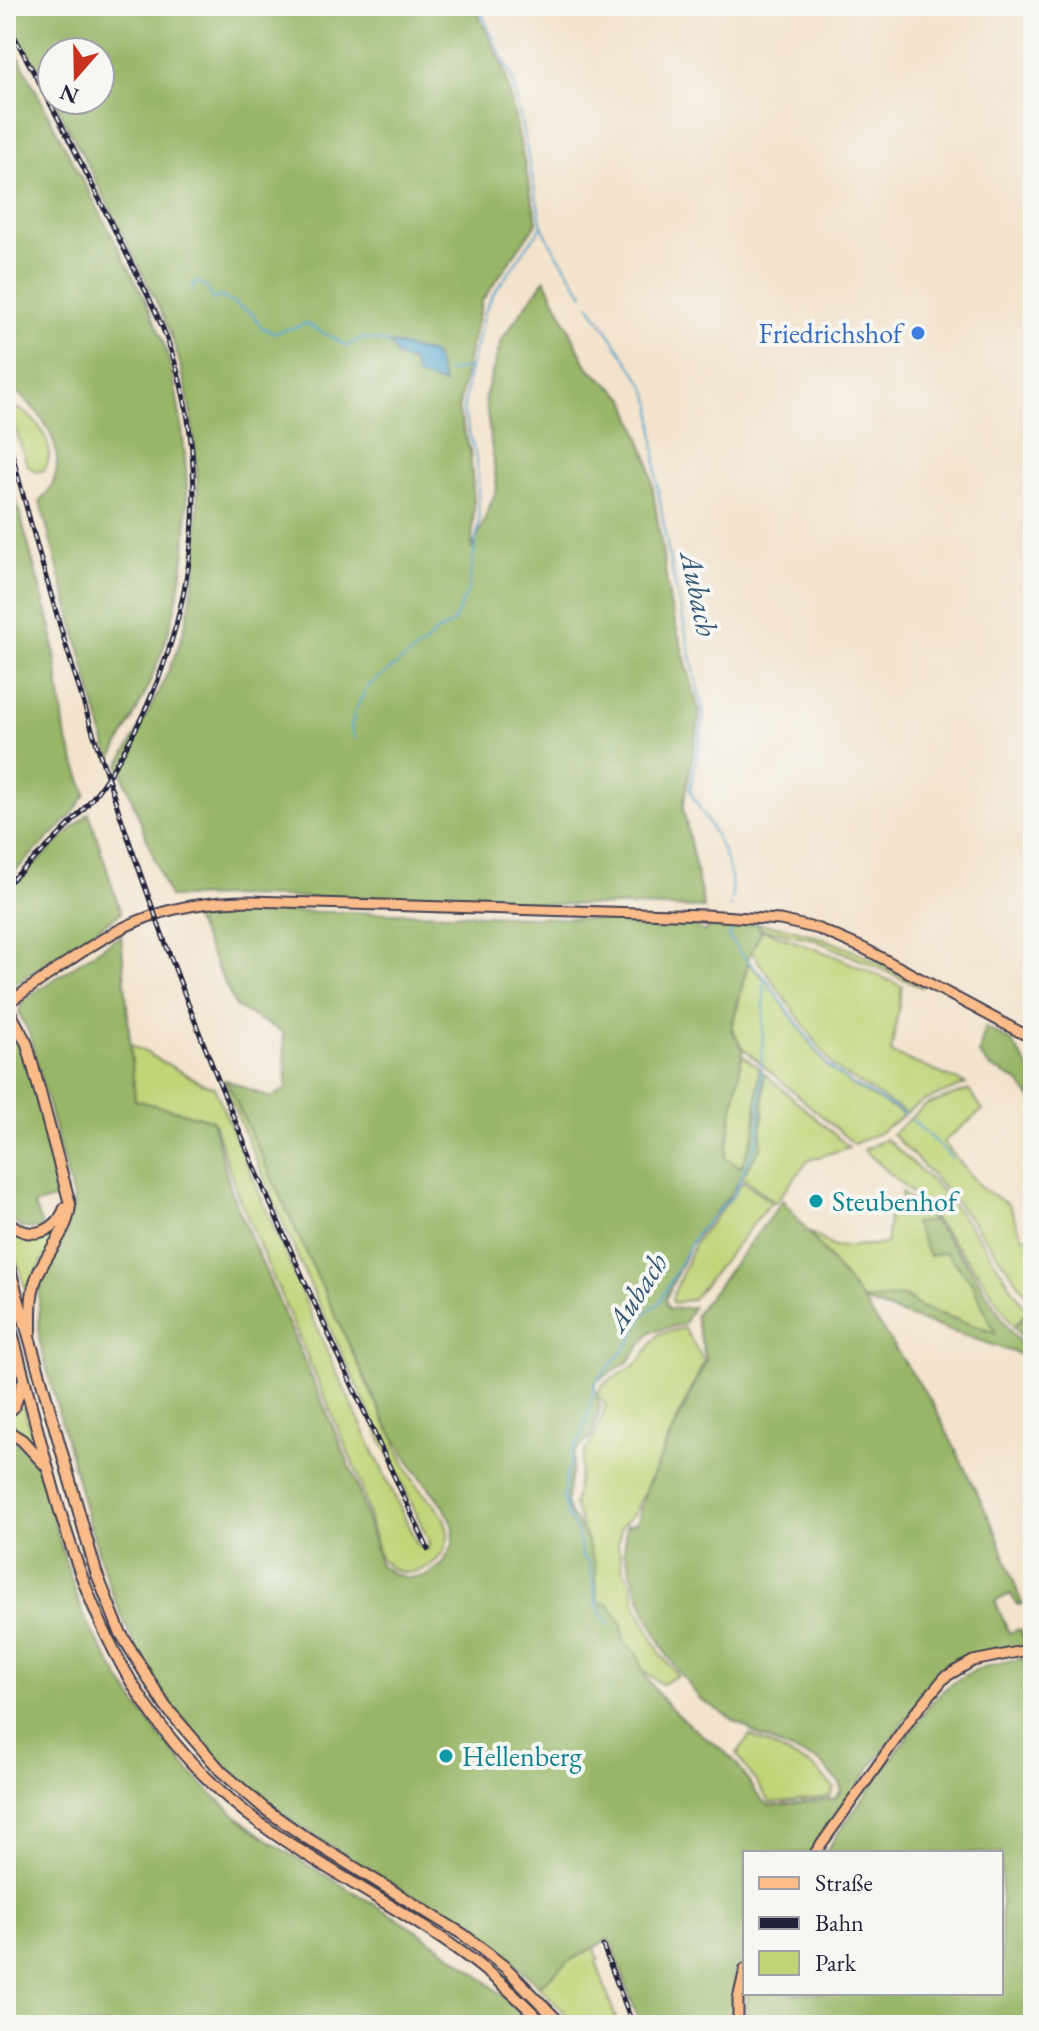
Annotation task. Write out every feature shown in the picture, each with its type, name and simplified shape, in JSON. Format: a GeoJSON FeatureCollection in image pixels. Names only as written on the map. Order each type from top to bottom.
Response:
{"type":"FeatureCollection","features":[{"type":"Feature","properties":{"kind":"highway"},"geometry":{"type":"LineString","coordinates":[[6,1004],[27,1044],[68,1194],[68,1217],[34,1287],[31,1345]]}},
{"type":"Feature","properties":{"kind":"highway"},"geometry":{"type":"LineString","coordinates":[[7,1020],[27,1044]]}},
{"type":"Feature","properties":{"kind":"highway"},"geometry":{"type":"LineString","coordinates":[[6,1219],[24,1232],[41,1233],[56,1225],[61,1218],[68,1194]]}},
{"type":"Feature","properties":{"kind":"highway"},"geometry":{"type":"LineString","coordinates":[[6,1256],[89,1550],[107,1601],[120,1632],[148,1680],[182,1728],[221,1771],[265,1809],[464,1935],[506,1968],[562,2025]]}},
{"type":"Feature","properties":{"kind":"highway"},"geometry":{"type":"LineString","coordinates":[[6,1311],[80,1575],[108,1642],[151,1715],[188,1760],[234,1803],[275,1834],[466,1954],[507,1987],[544,2025]]}},
{"type":"Feature","properties":{"kind":"highway"},"geometry":{"type":"LineString","coordinates":[[6,1414],[17,1401],[24,1377]]}},
{"type":"Feature","properties":{"kind":"highway"},"geometry":{"type":"LineString","coordinates":[[6,1430],[27,1445],[50,1470]]}},
{"type":"Feature","properties":{"kind":"main road"},"geometry":{"type":"LineString","coordinates":[[6,1004],[123,926],[160,911],[205,902],[729,916],[780,920],[819,929],[1033,1039]]}},
{"type":"Feature","properties":{"kind":"main road"},"geometry":{"type":"LineString","coordinates":[[816,1851],[914,1714],[945,1677],[973,1661],[1033,1649]]}},
{"type":"Feature","properties":{"kind":"main road"},"geometry":{"type":"LineString","coordinates":[[738,2025],[738,1999],[743,1978]]}},
{"type":"Feature","properties":{"kind":"green space"},"geometry":{"type":"Polygon","coordinates":[[[6,6],[474,6],[504,67],[537,222],[482,301],[458,410],[470,451],[474,502],[472,550],[497,488],[485,397],[502,339],[545,279],[587,366],[626,399],[649,463],[670,604],[700,714],[683,808],[704,908],[246,896],[169,897],[119,765],[166,676],[186,622],[198,512],[188,397],[179,361],[160,310],[62,116],[116,116],[116,36],[36,36],[36,68],[6,15],[6,6]]]}},
{"type":"Feature","properties":{"kind":"green space"},"geometry":{"type":"Polygon","coordinates":[[[6,33],[36,90],[36,116],[49,116],[148,306],[167,352],[180,419],[187,520],[184,562],[176,602],[151,681],[110,761],[40,501],[49,491],[57,469],[55,445],[45,423],[15,390],[6,373],[6,33]]]}},
{"type":"Feature","properties":{"kind":"green space"},"geometry":{"type":"Polygon","coordinates":[[[16,408],[32,418],[44,434],[49,452],[44,470],[36,472],[27,465],[11,415],[12,409],[16,408]]]}},
{"type":"Feature","properties":{"kind":"green space"},"geometry":{"type":"Polygon","coordinates":[[[6,463],[52,632],[65,733],[86,794],[70,817],[6,880],[6,463]]]}},
{"type":"Feature","properties":{"kind":"green space"},"geometry":{"type":"Polygon","coordinates":[[[89,813],[121,913],[6,990],[6,891],[89,813]]]}},
{"type":"Feature","properties":{"kind":"green space"},"geometry":{"type":"Polygon","coordinates":[[[195,910],[455,914],[691,923],[704,932],[715,921],[760,924],[759,929],[762,930],[750,954],[731,1029],[743,1049],[725,1158],[741,1167],[755,1132],[759,1068],[764,1073],[761,1147],[730,1195],[692,1241],[665,1300],[669,1309],[693,1307],[684,1324],[651,1332],[629,1361],[594,1383],[600,1407],[592,1435],[575,1452],[566,1502],[570,1514],[583,1532],[595,1564],[598,1603],[609,1604],[622,1624],[624,1642],[638,1654],[654,1689],[683,1719],[732,1759],[755,1792],[770,1806],[834,1799],[841,1791],[840,1783],[819,1761],[758,1735],[700,1699],[667,1655],[646,1613],[624,1551],[626,1526],[636,1523],[647,1487],[706,1361],[695,1315],[783,1200],[862,1300],[905,1296],[920,1307],[995,1333],[973,1284],[946,1252],[929,1256],[914,1223],[933,1221],[971,1268],[1008,1328],[1033,1359],[863,1301],[933,1404],[996,1532],[1022,1604],[1017,1605],[1011,1594],[995,1601],[1009,1633],[1020,1629],[1027,1646],[977,1656],[941,1675],[904,1721],[811,1851],[743,1851],[743,1958],[735,1981],[733,2025],[640,2025],[608,1940],[569,1961],[539,1986],[492,1944],[308,1832],[268,1804],[209,1751],[171,1705],[137,1651],[109,1586],[39,1339],[39,1289],[74,1202],[29,1033],[19,1013],[22,1001],[121,935],[135,1100],[212,1120],[232,1194],[356,1480],[380,1565],[407,1578],[426,1576],[443,1564],[453,1545],[454,1528],[444,1506],[414,1469],[386,1424],[226,1080],[270,1098],[287,1088],[283,1032],[236,1007],[193,917],[195,910]]]}},
{"type":"Feature","properties":{"kind":"green space"},"geometry":{"type":"Polygon","coordinates":[[[760,924],[824,939],[923,985],[921,987],[813,939],[759,928],[760,924]]]}},
{"type":"Feature","properties":{"kind":"green space"},"geometry":{"type":"Polygon","coordinates":[[[763,930],[832,955],[902,986],[891,1053],[966,1084],[922,1102],[906,1113],[833,1066],[751,951],[763,930]]]}},
{"type":"Feature","properties":{"kind":"green space"},"geometry":{"type":"Polygon","coordinates":[[[748,963],[765,979],[827,1066],[852,1085],[904,1115],[879,1133],[854,1144],[743,1048],[732,1029],[748,963]]]}},
{"type":"Feature","properties":{"kind":"green space"},"geometry":{"type":"Polygon","coordinates":[[[6,1024],[19,1036],[26,1051],[62,1183],[54,1199],[34,1205],[43,1229],[21,1228],[6,1214],[6,1024]]]}},
{"type":"Feature","properties":{"kind":"green space"},"geometry":{"type":"Polygon","coordinates":[[[985,1027],[1012,1042],[1033,1075],[1033,1101],[1018,1081],[991,1068],[979,1054],[985,1027]]]}},
{"type":"Feature","properties":{"kind":"green space"},"geometry":{"type":"Polygon","coordinates":[[[130,1044],[214,1087],[328,1354],[417,1544],[427,1550],[427,1537],[305,1274],[223,1082],[226,1080],[386,1424],[398,1443],[395,1444],[407,1469],[445,1520],[447,1540],[443,1552],[424,1569],[399,1571],[388,1566],[379,1555],[359,1477],[237,1193],[213,1120],[135,1100],[130,1044]]]}},
{"type":"Feature","properties":{"kind":"green space"},"geometry":{"type":"Polygon","coordinates":[[[742,1055],[759,1068],[755,1132],[741,1167],[725,1158],[742,1055]]]}},
{"type":"Feature","properties":{"kind":"green space"},"geometry":{"type":"Polygon","coordinates":[[[764,1073],[849,1147],[809,1160],[775,1203],[740,1175],[755,1157],[759,1143],[764,1073]]]}},
{"type":"Feature","properties":{"kind":"green space"},"geometry":{"type":"Polygon","coordinates":[[[969,1090],[983,1110],[943,1142],[981,1188],[1009,1205],[1023,1238],[1033,1232],[1033,1304],[967,1216],[892,1134],[926,1105],[969,1090]]]}},
{"type":"Feature","properties":{"kind":"green space"},"geometry":{"type":"Polygon","coordinates":[[[886,1139],[935,1184],[981,1240],[1027,1311],[1014,1327],[977,1271],[915,1196],[864,1150],[886,1139]]]}},
{"type":"Feature","properties":{"kind":"green space"},"geometry":{"type":"Polygon","coordinates":[[[743,1181],[771,1202],[693,1299],[673,1303],[672,1298],[695,1242],[743,1181]]]}},
{"type":"Feature","properties":{"kind":"green space"},"geometry":{"type":"Polygon","coordinates":[[[901,1192],[933,1221],[915,1223],[929,1255],[946,1251],[973,1284],[996,1333],[920,1307],[905,1296],[862,1300],[808,1231],[834,1247],[886,1244],[890,1209],[903,1207],[901,1192]]]}},
{"type":"Feature","properties":{"kind":"green space"},"geometry":{"type":"Polygon","coordinates":[[[63,1224],[27,1295],[8,1228],[37,1236],[63,1224]]]}},
{"type":"Feature","properties":{"kind":"green space"},"geometry":{"type":"Polygon","coordinates":[[[1033,1307],[1033,1353],[1014,1327],[1033,1307]]]}},
{"type":"Feature","properties":{"kind":"green space"},"geometry":{"type":"Polygon","coordinates":[[[684,1328],[704,1361],[635,1512],[621,1527],[618,1544],[636,1605],[661,1655],[678,1675],[662,1684],[640,1669],[638,1654],[624,1642],[622,1624],[598,1603],[595,1564],[574,1505],[583,1455],[596,1433],[606,1405],[598,1397],[601,1386],[637,1364],[659,1334],[684,1328]]]}},
{"type":"Feature","properties":{"kind":"green space"},"geometry":{"type":"Polygon","coordinates":[[[6,1342],[16,1387],[12,1403],[6,1410],[6,1342]]]}},
{"type":"Feature","properties":{"kind":"green space"},"geometry":{"type":"Polygon","coordinates":[[[21,1398],[35,1448],[6,1427],[6,1418],[21,1398]]]}},
{"type":"Feature","properties":{"kind":"green space"},"geometry":{"type":"Polygon","coordinates":[[[6,1435],[27,1452],[41,1475],[71,1580],[88,1625],[143,1713],[184,1765],[257,1832],[446,1951],[476,1973],[532,2025],[6,2025],[6,1435]]]}},
{"type":"Feature","properties":{"kind":"green space"},"geometry":{"type":"Polygon","coordinates":[[[1033,1657],[1033,2025],[745,2025],[747,1995],[1003,1995],[1003,1851],[825,1851],[935,1698],[968,1673],[1033,1657]]]}},
{"type":"Feature","properties":{"kind":"green space"},"geometry":{"type":"Polygon","coordinates":[[[750,1735],[815,1768],[834,1788],[829,1797],[770,1803],[737,1754],[750,1735]]]}},
{"type":"Feature","properties":{"kind":"green space"},"geometry":{"type":"Polygon","coordinates":[[[594,1947],[618,2025],[576,2025],[539,1986],[569,1961],[594,1947]]]}},
{"type":"Feature","properties":{"kind":"water"},"geometry":{"type":"Polygon","coordinates":[[[389,343],[434,354],[444,384],[417,376],[413,363],[398,357],[389,343]]]}},
{"type":"Feature","properties":{"kind":"waterway","name":"Aubach"},"geometry":{"type":"LineString","coordinates":[[478,6],[512,77],[542,226],[584,295]]}},
{"type":"Feature","properties":{"kind":"waterway"},"geometry":{"type":"LineString","coordinates":[[355,739],[351,728],[355,711],[367,687],[425,644],[436,632],[452,624],[468,591],[479,522],[477,461],[463,411],[468,378],[484,313],[492,296],[542,226]]}},
{"type":"Feature","properties":{"kind":"waterway"},"geometry":{"type":"LineString","coordinates":[[192,291],[197,281],[207,288],[213,300],[220,296],[253,314],[261,327],[276,333],[305,323],[347,346],[362,338],[389,343]]}},
{"type":"Feature","properties":{"kind":"waterway","name":"Aubach"},"geometry":{"type":"LineString","coordinates":[[589,304],[646,388],[652,405],[657,483],[669,557],[704,715],[690,790],[725,856],[732,884],[732,900]]}},
{"type":"Feature","properties":{"kind":"waterway"},"geometry":{"type":"LineString","coordinates":[[447,372],[469,368]]}},
{"type":"Feature","properties":{"kind":"waterway","name":"Aubach"},"geometry":{"type":"LineString","coordinates":[[609,1625],[598,1606],[589,1563],[582,1557],[578,1534],[568,1517],[563,1498],[567,1471],[571,1465],[571,1452],[582,1436],[596,1381],[629,1344],[644,1314],[659,1303],[696,1234],[734,1194],[759,1136],[765,978],[738,951],[729,937],[732,929]]}},
{"type":"Feature","properties":{"kind":"waterway","name":"Aubach"},"geometry":{"type":"LineString","coordinates":[[765,978],[828,1066],[852,1084],[905,1114]]}},
{"type":"Feature","properties":{"kind":"waterway","name":"Aubach"},"geometry":{"type":"LineString","coordinates":[[912,1120],[952,1158]]}},
{"type":"Feature","properties":{"kind":"railway"},"geometry":{"type":"LineString","coordinates":[[6,21],[79,158],[165,334],[182,390],[192,448],[194,507],[188,567],[176,625],[157,681],[133,735],[81,812],[6,885]]}},
{"type":"Feature","properties":{"kind":"railway"},"geometry":{"type":"LineString","coordinates":[[6,430],[89,721],[189,1006],[274,1212],[428,1549]]}},
{"type":"Feature","properties":{"kind":"railway"},"geometry":{"type":"LineString","coordinates":[[603,1946],[633,2025]]}},
{"type":"Feature","properties":{"kind":"place","name":"Friedrichshof"},"geometry":{"type":"Point","coordinates":[918,333]}},
{"type":"Feature","properties":{"kind":"place","name":"Steubenhof"},"geometry":{"type":"Point","coordinates":[816,1201]}},
{"type":"Feature","properties":{"kind":"place","name":"Hellenberg"},"geometry":{"type":"Point","coordinates":[446,1756]}}]}
